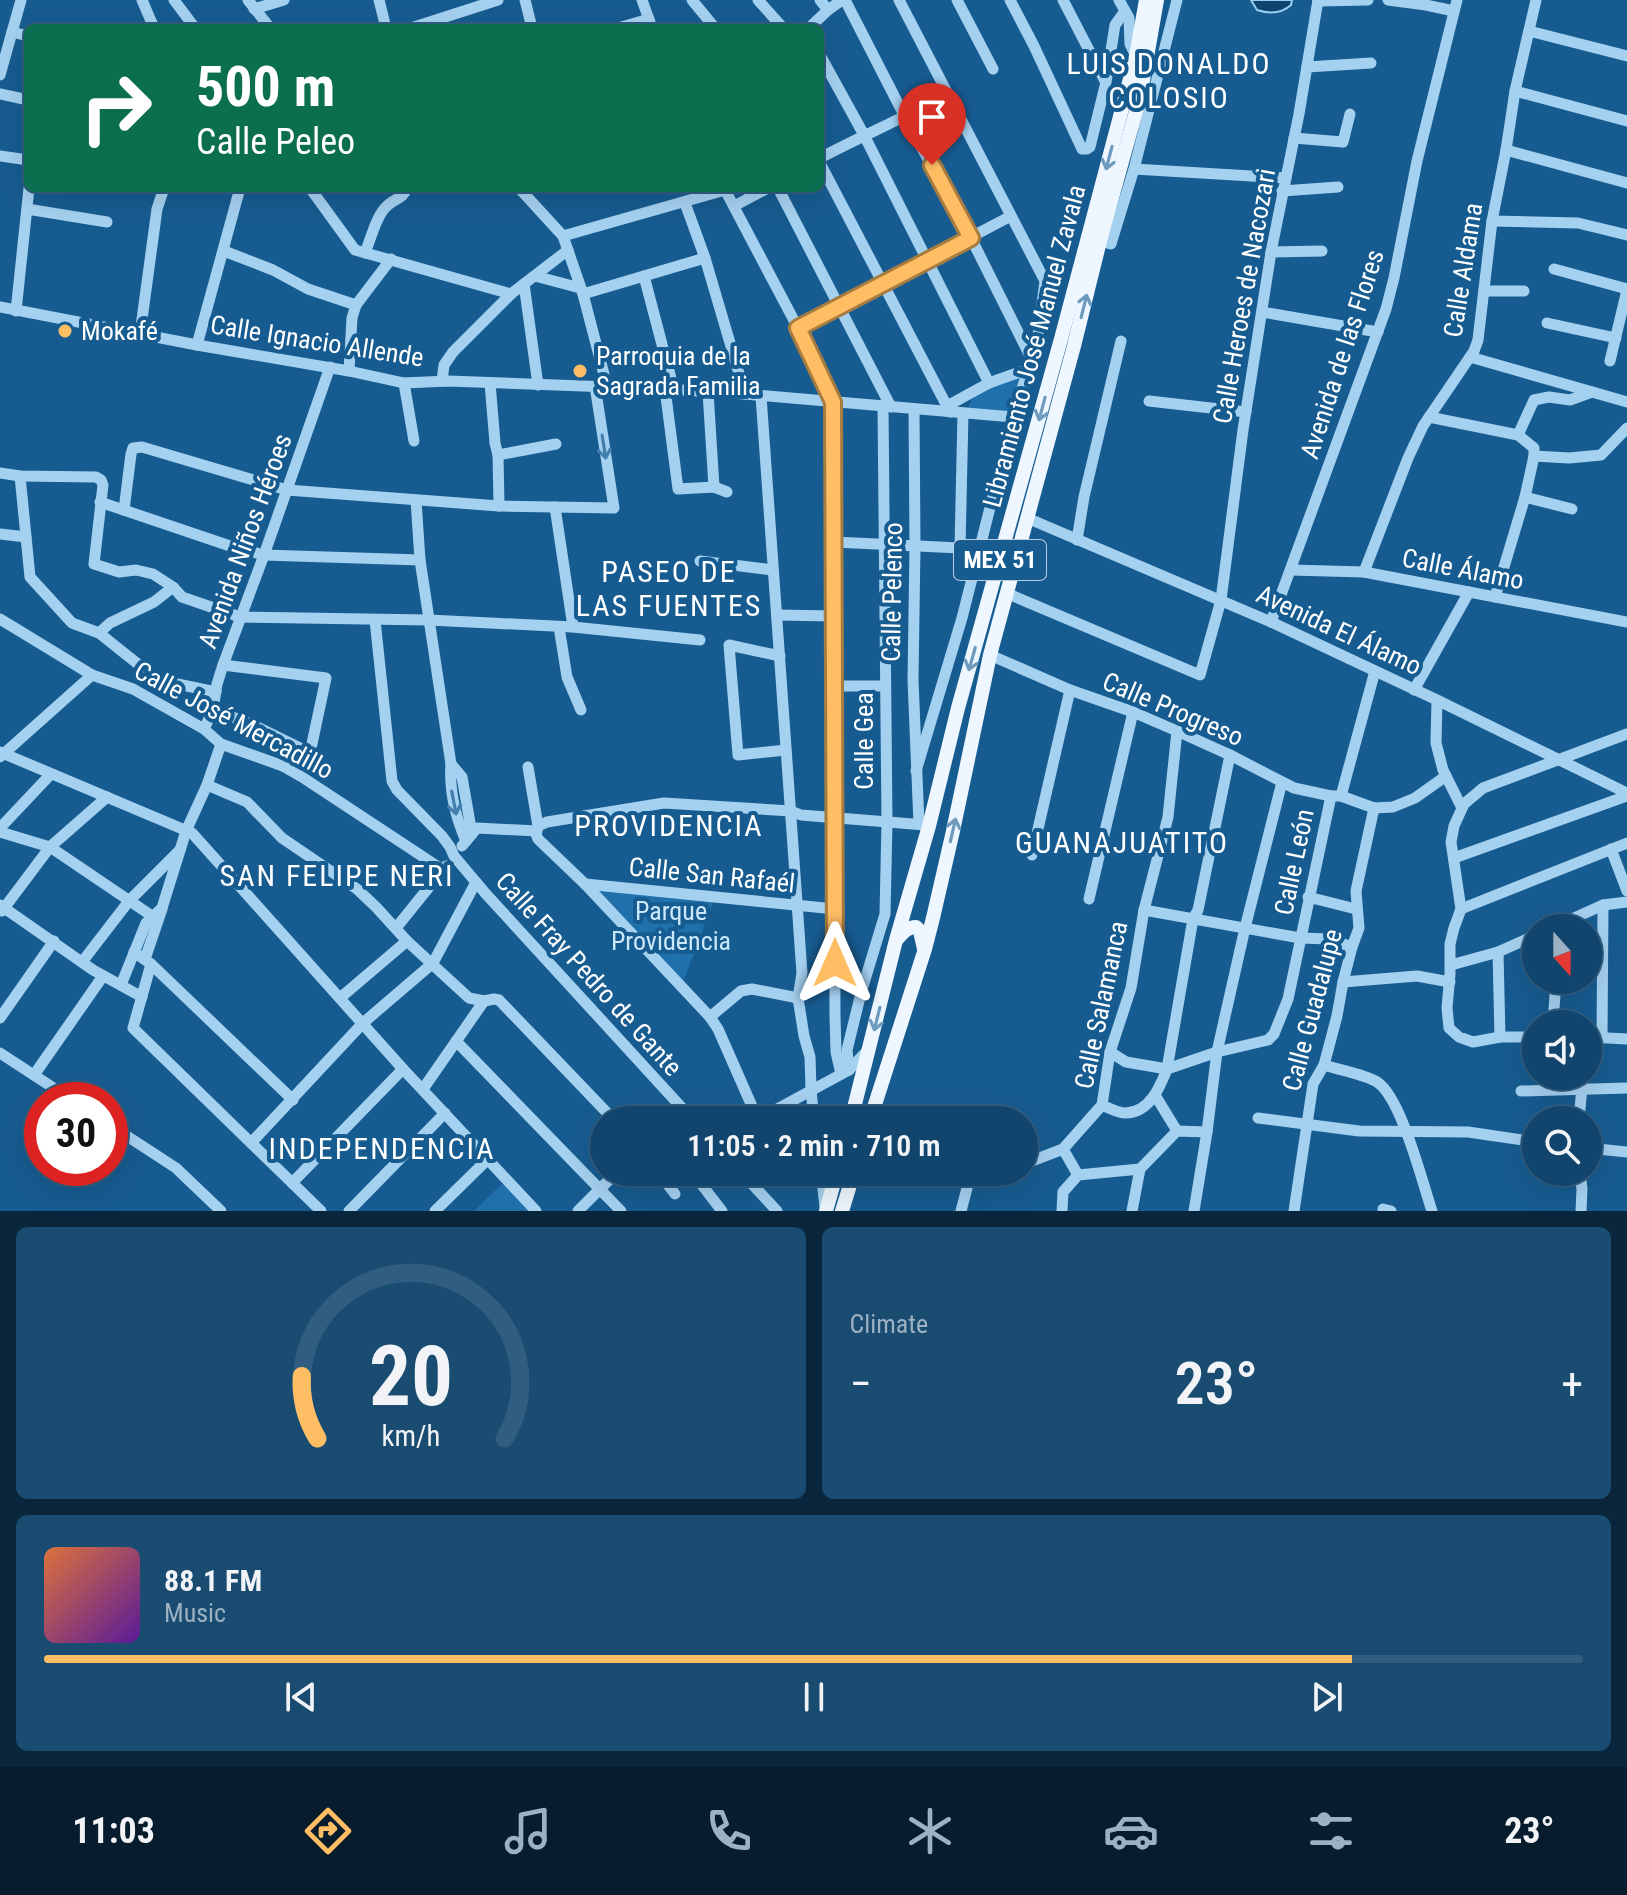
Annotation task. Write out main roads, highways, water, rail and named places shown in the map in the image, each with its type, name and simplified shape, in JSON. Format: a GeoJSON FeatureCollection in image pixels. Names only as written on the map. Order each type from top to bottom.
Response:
{"type":"FeatureCollection","features":[{"type":"Feature","properties":{"kind":"main road","name":"Libramiento José Manuel Zavala"},"geometry":{"type":"LineString","coordinates":[[875,1106],[925,949],[1021,515],[1136,56],[1146,0]]}},
{"type":"Feature","properties":{"kind":"main road","name":"Libramiento José Manuel Zavala"},"geometry":{"type":"LineString","coordinates":[[855,1106],[896,940],[916,876],[924,825],[1004,548],[1021,515],[1106,243],[1140,97],[1157,0]]}},
{"type":"Feature","properties":{"kind":"main road"},"geometry":{"type":"LineString","coordinates":[[916,876],[916,894],[925,902],[933,897],[941,881]]}},
{"type":"Feature","properties":{"kind":"main road"},"geometry":{"type":"LineString","coordinates":[[896,940],[911,927],[916,927],[925,949]]}},
{"type":"Feature","properties":{"kind":"main road"},"geometry":{"type":"LineString","coordinates":[[826,1211],[833,1186]]}},
{"type":"Feature","properties":{"kind":"main road"},"geometry":{"type":"LineString","coordinates":[[842,1211],[850,1186]]}},
{"type":"Feature","properties":{"kind":"place","name":"Mokafé"},"geometry":{"type":"Point","coordinates":[65,331]}},
{"type":"Feature","properties":{"kind":"place","name":"Parroquia de la Sagrada Familia"},"geometry":{"type":"Point","coordinates":[580,371]}},
{"type":"Feature","properties":{"kind":"district","name":"LUIS DONALDO COLOSIO"},"geometry":{"type":"Point","coordinates":[1169,81]}},
{"type":"Feature","properties":{"kind":"district","name":"PASEO DE LAS FUENTES"},"geometry":{"type":"Point","coordinates":[669,589]}},
{"type":"Feature","properties":{"kind":"district","name":"PROVIDENCIA"},"geometry":{"type":"Point","coordinates":[669,826]}},
{"type":"Feature","properties":{"kind":"district","name":"GUANAJUATITO"},"geometry":{"type":"Point","coordinates":[1122,843]}},
{"type":"Feature","properties":{"kind":"district","name":"SAN FELIPE NERI"},"geometry":{"type":"Point","coordinates":[337,876]}},
{"type":"Feature","properties":{"kind":"district","name":"INDEPENDENCIA"},"geometry":{"type":"Point","coordinates":[382,1149]}},
{"type":"Feature","properties":{"kind":"park label","name":"Parque Providencia"},"geometry":{"type":"Point","coordinates":[671,926]}}]}
